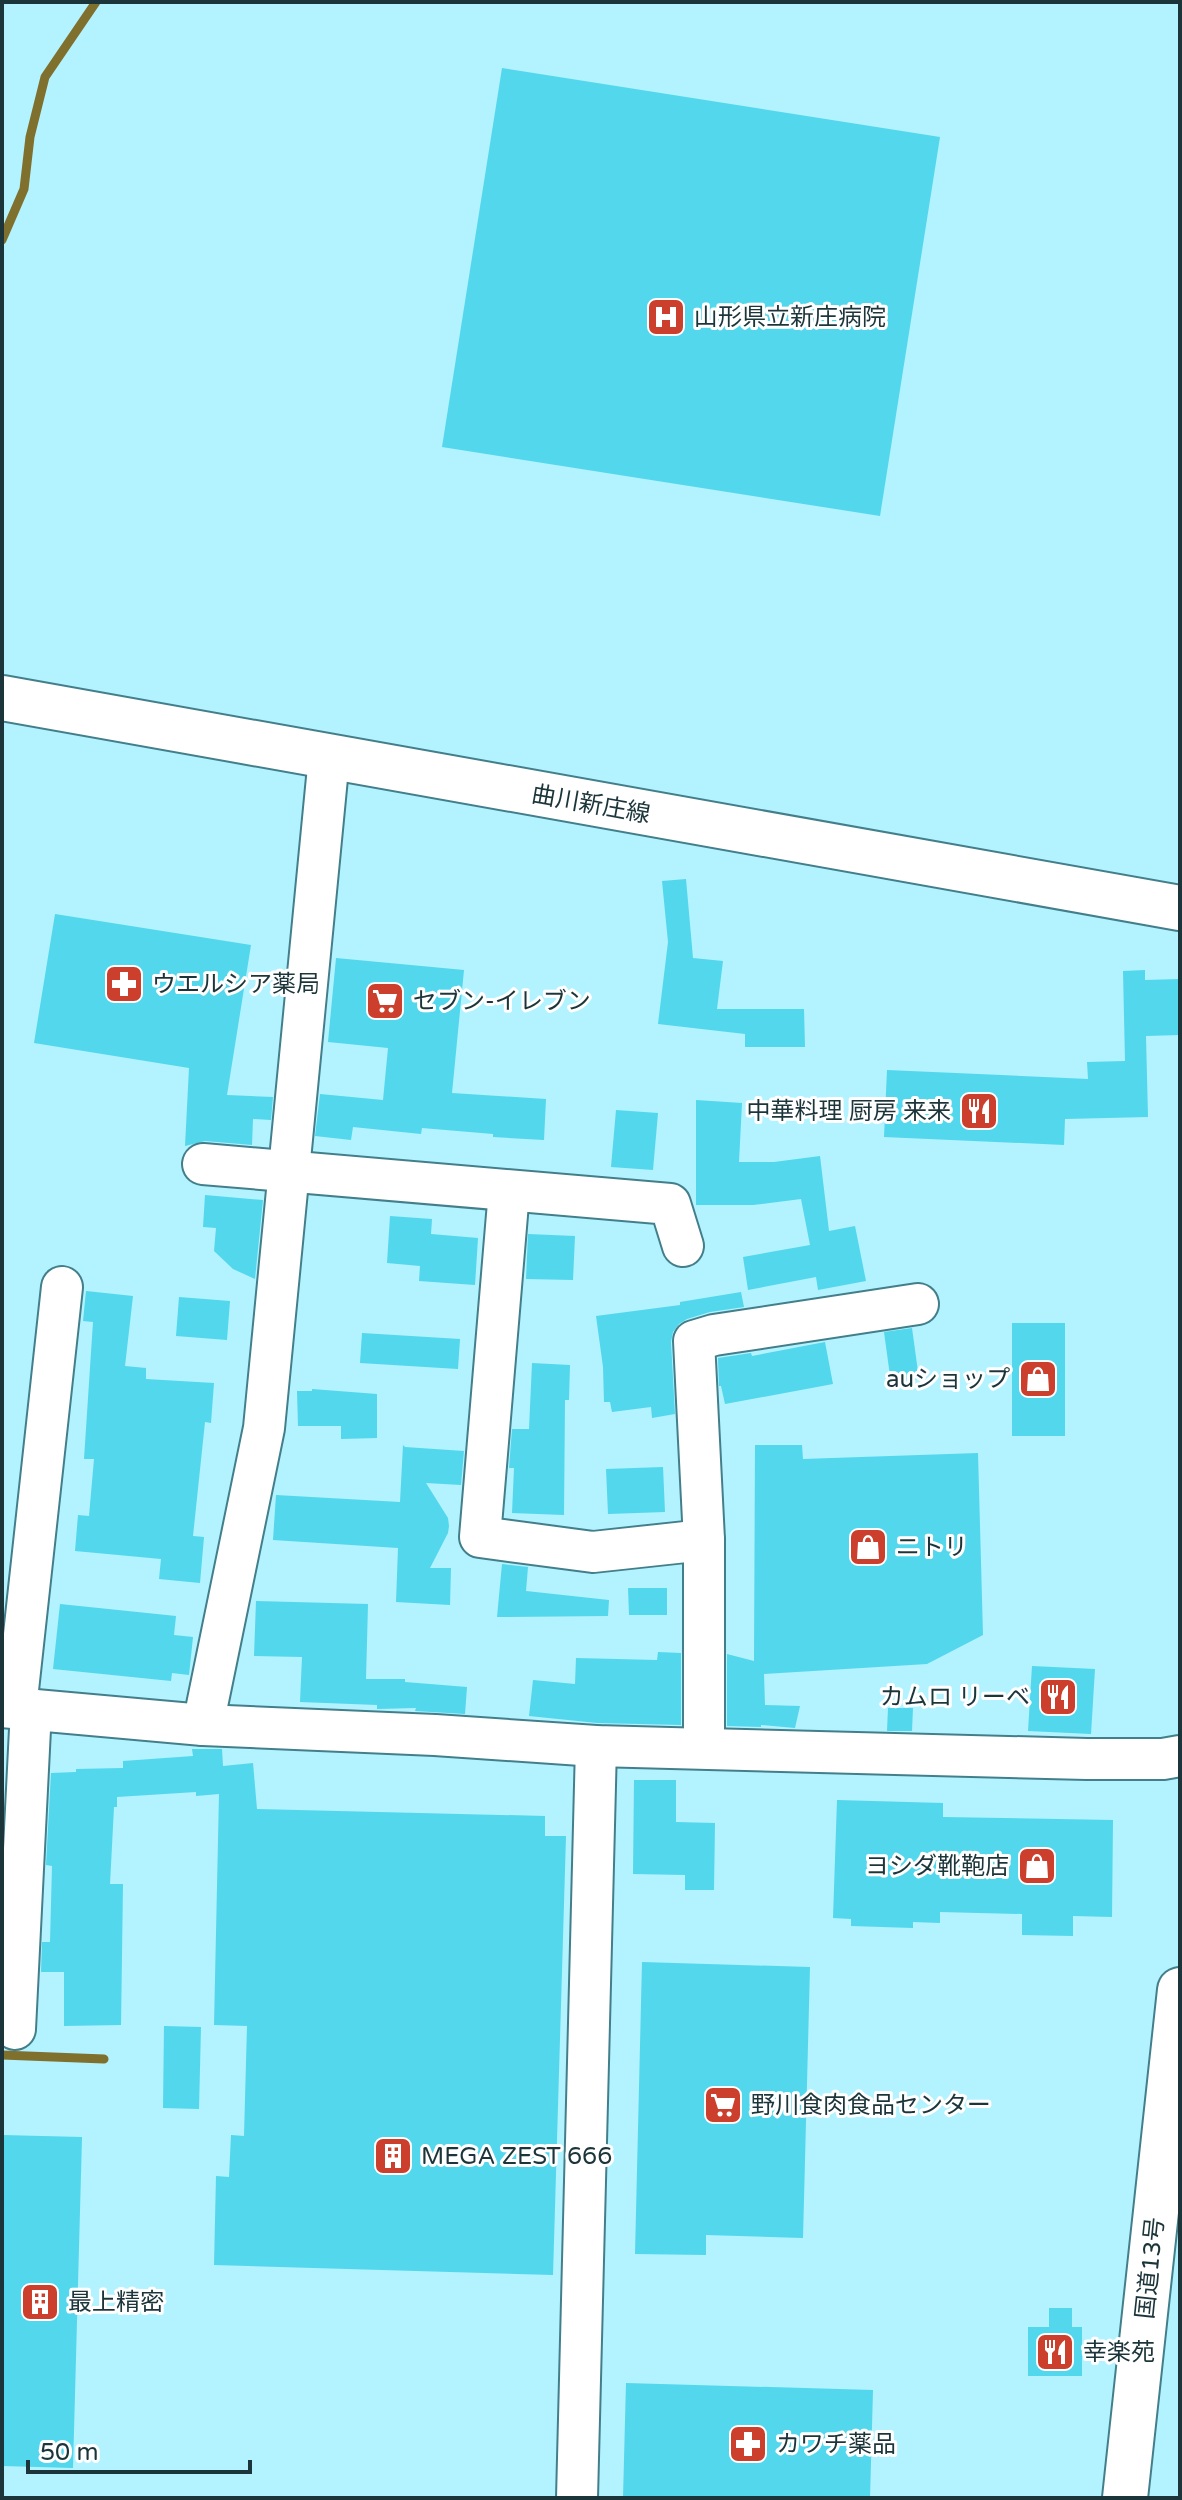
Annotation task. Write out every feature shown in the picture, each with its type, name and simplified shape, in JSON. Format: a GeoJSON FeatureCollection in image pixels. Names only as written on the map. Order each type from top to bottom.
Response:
{"type":"FeatureCollection","features":[{"type":"Feature","properties":{"kind":"main road","name":"曲川新庄線"},"geometry":{"type":"LineString","coordinates":[[2,698],[1180,908]]}},
{"type":"Feature","properties":{"kind":"main road","name":"国道13号"},"geometry":{"type":"LineString","coordinates":[[1125,2498],[1180,1990]]}},
{"type":"Feature","properties":{"kind":"street"},"geometry":{"type":"LineString","coordinates":[[203,1725],[264,1428],[329,757]]}},
{"type":"Feature","properties":{"kind":"street"},"geometry":{"type":"LineString","coordinates":[[203,1164],[670,1204],[683,1246]]}},
{"type":"Feature","properties":{"kind":"street"},"geometry":{"type":"LineString","coordinates":[[509,1191],[480,1537],[593,1552],[704,1540]]}},
{"type":"Feature","properties":{"kind":"street"},"geometry":{"type":"LineString","coordinates":[[15,2029],[16,1708],[62,1287]]}},
{"type":"Feature","properties":{"kind":"street"},"geometry":{"type":"LineString","coordinates":[[704,1748],[704,1540],[694,1341],[714,1335],[918,1304]]}},
{"type":"Feature","properties":{"kind":"street"},"geometry":{"type":"LineString","coordinates":[[16,1708],[203,1725],[596,1746],[1072,1759],[1163,1759],[1180,1756]]}},
{"type":"Feature","properties":{"kind":"street"},"geometry":{"type":"LineString","coordinates":[[577,2498],[596,1746]]}},
{"type":"Feature","properties":{"kind":"building"},"geometry":{"type":"Polygon","coordinates":[[[502,68],[940,137],[880,516],[442,447],[502,68]]]}},
{"type":"Feature","properties":{"kind":"building"},"geometry":{"type":"Polygon","coordinates":[[[686,879],[693,958],[723,961],[717,1009],[804,1009],[805,1047],[745,1047],[745,1034],[658,1024],[668,942],[662,881],[686,879]]]}},
{"type":"Feature","properties":{"kind":"building"},"geometry":{"type":"Polygon","coordinates":[[[55,914],[251,945],[227,1095],[273,1097],[271,1120],[253,1119],[252,1145],[205,1141],[185,1146],[189,1068],[34,1043],[55,914]]]}},
{"type":"Feature","properties":{"kind":"building"},"geometry":{"type":"Polygon","coordinates":[[[336,958],[464,970],[452,1093],[546,1099],[544,1140],[422,1128],[421,1134],[353,1127],[351,1140],[315,1136],[320,1094],[383,1100],[388,1048],[328,1042],[336,958]]]}},
{"type":"Feature","properties":{"kind":"building"},"geometry":{"type":"Polygon","coordinates":[[[1145,970],[1145,980],[1180,979],[1180,1035],[1146,1036],[1148,1117],[1065,1119],[1064,1145],[884,1137],[887,1070],[1088,1079],[1087,1062],[1125,1061],[1123,971],[1145,970]]]}},
{"type":"Feature","properties":{"kind":"building"},"geometry":{"type":"Polygon","coordinates":[[[696,1100],[742,1103],[739,1162],[774,1162],[820,1156],[829,1231],[855,1226],[866,1281],[818,1290],[816,1277],[748,1290],[743,1257],[810,1245],[801,1199],[753,1205],[696,1205],[696,1100]]]}},
{"type":"Feature","properties":{"kind":"building"},"geometry":{"type":"Polygon","coordinates":[[[616,1110],[658,1113],[653,1170],[611,1167],[616,1110]]]}},
{"type":"Feature","properties":{"kind":"building"},"geometry":{"type":"Polygon","coordinates":[[[205,1195],[263,1200],[255,1279],[233,1269],[214,1251],[216,1228],[203,1227],[205,1195]]]}},
{"type":"Feature","properties":{"kind":"building"},"geometry":{"type":"Polygon","coordinates":[[[390,1216],[432,1219],[431,1234],[478,1238],[475,1285],[419,1281],[420,1266],[387,1263],[390,1216]]]}},
{"type":"Feature","properties":{"kind":"building"},"geometry":{"type":"Polygon","coordinates":[[[528,1234],[575,1236],[573,1280],[526,1279],[528,1234]]]}},
{"type":"Feature","properties":{"kind":"building"},"geometry":{"type":"Polygon","coordinates":[[[86,1291],[133,1296],[125,1366],[146,1368],[146,1379],[214,1383],[211,1423],[205,1422],[193,1536],[204,1537],[200,1583],[159,1579],[161,1559],[75,1551],[78,1515],[89,1516],[94,1459],[84,1459],[93,1322],[83,1321],[86,1291]]]}},
{"type":"Feature","properties":{"kind":"building"},"geometry":{"type":"Polygon","coordinates":[[[741,1292],[744,1307],[687,1319],[673,1332],[675,1414],[652,1418],[651,1407],[612,1412],[610,1402],[604,1402],[596,1316],[680,1305],[680,1302],[741,1292]]]}},
{"type":"Feature","properties":{"kind":"building"},"geometry":{"type":"Polygon","coordinates":[[[179,1297],[230,1301],[227,1340],[176,1336],[179,1297]]]}},
{"type":"Feature","properties":{"kind":"building","name":"auショップ"},"geometry":{"type":"Polygon","coordinates":[[[1012,1323],[1065,1323],[1065,1436],[1012,1436],[1012,1323]]]}},
{"type":"Feature","properties":{"kind":"building"},"geometry":{"type":"Polygon","coordinates":[[[912,1328],[919,1379],[891,1383],[884,1332],[912,1328]]]}},
{"type":"Feature","properties":{"kind":"building"},"geometry":{"type":"Polygon","coordinates":[[[362,1333],[460,1339],[458,1369],[360,1363],[362,1333]]]}},
{"type":"Feature","properties":{"kind":"building"},"geometry":{"type":"Polygon","coordinates":[[[825,1342],[833,1384],[725,1404],[719,1386],[718,1358],[751,1353],[752,1356],[825,1342]]]}},
{"type":"Feature","properties":{"kind":"building"},"geometry":{"type":"Polygon","coordinates":[[[532,1363],[570,1365],[569,1400],[565,1400],[564,1515],[512,1513],[514,1468],[509,1468],[512,1429],[529,1429],[532,1363]]]}},
{"type":"Feature","properties":{"kind":"building"},"geometry":{"type":"Polygon","coordinates":[[[312,1389],[377,1394],[377,1438],[341,1439],[341,1426],[298,1426],[297,1391],[312,1389]]]}},
{"type":"Feature","properties":{"kind":"building"},"geometry":{"type":"Polygon","coordinates":[[[403,1445],[464,1451],[461,1485],[426,1483],[448,1518],[448,1533],[430,1568],[451,1568],[450,1605],[396,1602],[398,1548],[273,1540],[276,1495],[400,1502],[403,1445]]]}},
{"type":"Feature","properties":{"kind":"building","name":"ニトリ"},"geometry":{"type":"Polygon","coordinates":[[[755,1445],[802,1445],[803,1459],[978,1453],[983,1635],[927,1664],[764,1674],[765,1705],[800,1706],[795,1728],[727,1726],[727,1654],[754,1661],[755,1445]]]}},
{"type":"Feature","properties":{"kind":"building"},"geometry":{"type":"Polygon","coordinates":[[[663,1467],[665,1512],[608,1514],[606,1469],[663,1467]]]}},
{"type":"Feature","properties":{"kind":"building"},"geometry":{"type":"Polygon","coordinates":[[[502,1564],[528,1567],[526,1591],[609,1600],[608,1616],[497,1617],[502,1564]]]}},
{"type":"Feature","properties":{"kind":"building"},"geometry":{"type":"Polygon","coordinates":[[[628,1588],[667,1588],[667,1615],[629,1615],[628,1588]]]}},
{"type":"Feature","properties":{"kind":"building"},"geometry":{"type":"Polygon","coordinates":[[[256,1601],[368,1604],[366,1679],[405,1679],[405,1682],[467,1687],[465,1714],[415,1711],[416,1708],[377,1709],[377,1705],[300,1702],[302,1657],[254,1656],[256,1601]]]}},
{"type":"Feature","properties":{"kind":"building"},"geometry":{"type":"Polygon","coordinates":[[[60,1604],[176,1616],[174,1635],[193,1637],[189,1675],[172,1673],[171,1681],[53,1669],[60,1604]]]}},
{"type":"Feature","properties":{"kind":"building"},"geometry":{"type":"Polygon","coordinates":[[[658,1652],[681,1653],[681,1725],[597,1723],[529,1716],[533,1680],[575,1684],[576,1658],[657,1660],[658,1652]]]}},
{"type":"Feature","properties":{"kind":"building"},"geometry":{"type":"Polygon","coordinates":[[[1032,1666],[1095,1669],[1091,1734],[1028,1731],[1032,1666]]]}},
{"type":"Feature","properties":{"kind":"building"},"geometry":{"type":"Polygon","coordinates":[[[888,1708],[913,1708],[912,1731],[887,1731],[888,1708]]]}},
{"type":"Feature","properties":{"kind":"building"},"geometry":{"type":"Polygon","coordinates":[[[192,1749],[222,1749],[223,1766],[253,1763],[257,1809],[545,1816],[545,1836],[566,1836],[553,2275],[214,2265],[216,2176],[229,2177],[231,2135],[244,2136],[247,2026],[214,2025],[219,1794],[196,1796],[196,1792],[117,1797],[110,1884],[123,1884],[121,2025],[64,2026],[64,1972],[41,1972],[42,1942],[50,1942],[52,1866],[46,1865],[51,1773],[123,1768],[123,1761],[193,1756],[192,1749]]]}},
{"type":"Feature","properties":{"kind":"building"},"geometry":{"type":"Polygon","coordinates":[[[634,1780],[676,1780],[676,1822],[715,1823],[714,1890],[685,1890],[685,1875],[633,1874],[634,1780]]]}},
{"type":"Feature","properties":{"kind":"building"},"geometry":{"type":"Polygon","coordinates":[[[837,1800],[943,1803],[943,1817],[1113,1820],[1112,1917],[1073,1916],[1073,1936],[1022,1935],[1022,1914],[940,1912],[940,1923],[913,1922],[913,1928],[851,1926],[851,1919],[833,1918],[837,1800]]]}},
{"type":"Feature","properties":{"kind":"building"},"geometry":{"type":"Polygon","coordinates":[[[642,1962],[810,1967],[803,2238],[706,2235],[706,2255],[635,2254],[642,1962]]]}},
{"type":"Feature","properties":{"kind":"building"},"geometry":{"type":"Polygon","coordinates":[[[164,2026],[201,2027],[199,2109],[163,2108],[164,2026]]]}},
{"type":"Feature","properties":{"kind":"building","name":"最上精密"},"geometry":{"type":"Polygon","coordinates":[[[2,2135],[82,2137],[73,2468],[2,2466],[2,2135]]]}},
{"type":"Feature","properties":{"kind":"building","name":"幸楽苑"},"geometry":{"type":"Polygon","coordinates":[[[1049,2308],[1072,2308],[1072,2327],[1082,2327],[1082,2376],[1028,2376],[1028,2327],[1049,2327],[1049,2308]]]}},
{"type":"Feature","properties":{"kind":"building","name":"カワチ薬品"},"geometry":{"type":"Polygon","coordinates":[[[626,2383],[873,2390],[870,2498],[623,2498],[626,2383]]]}},
{"type":"Feature","properties":{"kind":"waterway"},"geometry":{"type":"LineString","coordinates":[[2,240],[24,189],[30,137],[45,77],[96,2]]}},
{"type":"Feature","properties":{"kind":"waterway"},"geometry":{"type":"LineString","coordinates":[[2,2055],[104,2059]]}},
{"type":"Feature","properties":{"kind":"place","name":"山形県立新庄病院"},"geometry":{"type":"Point","coordinates":[666,317]}},
{"type":"Feature","properties":{"kind":"place","name":"ウエルシア薬局"},"geometry":{"type":"Point","coordinates":[124,984]}},
{"type":"Feature","properties":{"kind":"place","name":"セブン-イレブン"},"geometry":{"type":"Point","coordinates":[385,1001]}},
{"type":"Feature","properties":{"kind":"place","name":"中華料理 厨房 来来"},"geometry":{"type":"Point","coordinates":[979,1111]}},
{"type":"Feature","properties":{"kind":"place","name":"auショップ"},"geometry":{"type":"Point","coordinates":[1038,1379]}},
{"type":"Feature","properties":{"kind":"place","name":"ニトリ"},"geometry":{"type":"Point","coordinates":[868,1547]}},
{"type":"Feature","properties":{"kind":"place","name":"カムロ リーベ"},"geometry":{"type":"Point","coordinates":[1058,1697]}},
{"type":"Feature","properties":{"kind":"place","name":"ヨシダ靴鞄店"},"geometry":{"type":"Point","coordinates":[1037,1866]}},
{"type":"Feature","properties":{"kind":"place","name":"野川食肉食品センター"},"geometry":{"type":"Point","coordinates":[723,2105]}},
{"type":"Feature","properties":{"kind":"place","name":"MEGA ZEST 666"},"geometry":{"type":"Point","coordinates":[393,2156]}},
{"type":"Feature","properties":{"kind":"place","name":"最上精密"},"geometry":{"type":"Point","coordinates":[40,2302]}},
{"type":"Feature","properties":{"kind":"place","name":"幸楽苑"},"geometry":{"type":"Point","coordinates":[1055,2352]}},
{"type":"Feature","properties":{"kind":"place","name":"カワチ薬品"},"geometry":{"type":"Point","coordinates":[748,2444]}}]}
